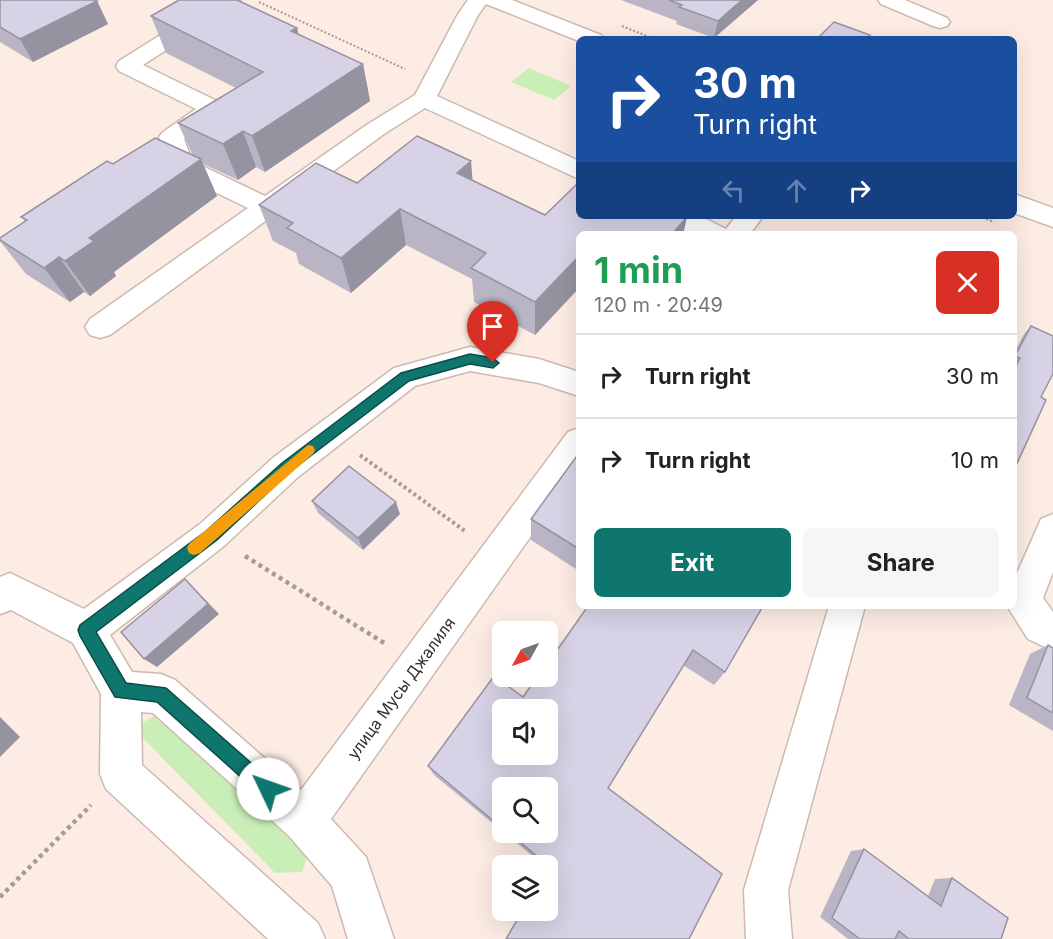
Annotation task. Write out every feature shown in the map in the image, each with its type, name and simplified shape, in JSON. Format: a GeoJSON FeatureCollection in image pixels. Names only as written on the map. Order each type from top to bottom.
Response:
{"type":"FeatureCollection","features":[{"type":"Feature","properties":{"kind":"street"},"geometry":{"type":"LineString","coordinates":[[230,0],[127,66],[213,108],[171,138],[182,166],[267,207]]}},
{"type":"Feature","properties":{"kind":"street"},"geometry":{"type":"LineString","coordinates":[[100,327],[428,90],[468,14],[479,0]]}},
{"type":"Feature","properties":{"kind":"street"},"geometry":{"type":"LineString","coordinates":[[494,0],[527,5],[588,36]]}},
{"type":"Feature","properties":{"kind":"street"},"geometry":{"type":"LineString","coordinates":[[888,0],[946,14],[928,36]]}},
{"type":"Feature","properties":{"kind":"street"},"geometry":{"type":"LineString","coordinates":[[428,90],[576,169]]}},
{"type":"Feature","properties":{"kind":"street"},"geometry":{"type":"LineString","coordinates":[[1017,204],[1053,218]]}},
{"type":"Feature","properties":{"kind":"street"},"geometry":{"type":"LineString","coordinates":[[684,219],[710,231]]}},
{"type":"Feature","properties":{"kind":"street"},"geometry":{"type":"LineString","coordinates":[[738,231],[748,219]]}},
{"type":"Feature","properties":{"kind":"street"},"geometry":{"type":"LineString","coordinates":[[86,630],[212,536],[286,467],[405,377],[470,359],[539,372],[576,383]]}},
{"type":"Feature","properties":{"kind":"street","name":"улица Мусы Джалиля"},"geometry":{"type":"LineString","coordinates":[[304,821],[576,446]]}},
{"type":"Feature","properties":{"kind":"street"},"geometry":{"type":"LineString","coordinates":[[1053,530],[1023,601],[1041,626],[1053,633]]}},
{"type":"Feature","properties":{"kind":"street"},"geometry":{"type":"LineString","coordinates":[[0,597],[10,590],[86,630],[121,691],[121,774],[302,939]]}},
{"type":"Feature","properties":{"kind":"street"},"geometry":{"type":"LineString","coordinates":[[769,939],[766,890],[845,609]]}},
{"type":"Feature","properties":{"kind":"street"},"geometry":{"type":"LineString","coordinates":[[121,691],[161,694],[304,821],[350,873],[371,939]]}},
{"type":"Feature","properties":{"kind":"path"},"geometry":{"type":"LineString","coordinates":[[254,0],[428,90]]}},
{"type":"Feature","properties":{"kind":"path"},"geometry":{"type":"LineString","coordinates":[[330,433],[498,555]]}},
{"type":"Feature","properties":{"kind":"path"},"geometry":{"type":"LineString","coordinates":[[212,536],[418,664]]}},
{"type":"Feature","properties":{"kind":"path"},"geometry":{"type":"LineString","coordinates":[[0,897],[121,774]]}},
{"type":"Feature","properties":{"kind":"green space"},"geometry":{"type":"Polygon","coordinates":[[[529,68],[571,86],[554,100],[511,82],[529,68]]]}},
{"type":"Feature","properties":{"kind":"green space"},"geometry":{"type":"Polygon","coordinates":[[[159,713],[308,854],[302,872],[275,873],[133,728],[159,713]]]}},
{"type":"Feature","properties":{"kind":"building"},"geometry":{"type":"Polygon","coordinates":[[[0,0],[97,1],[20,39],[0,27],[0,0]]]}},
{"type":"Feature","properties":{"kind":"building"},"geometry":{"type":"Polygon","coordinates":[[[179,0],[237,0],[297,28],[291,31],[363,64],[252,136],[243,131],[223,144],[178,123],[263,72],[151,16],[179,0]]]}},
{"type":"Feature","properties":{"kind":"building"},"geometry":{"type":"Polygon","coordinates":[[[669,0],[742,0],[718,21],[679,7],[682,5],[669,0]]]}},
{"type":"Feature","properties":{"kind":"building"},"geometry":{"type":"Polygon","coordinates":[[[834,22],[870,35],[869,36],[820,36],[834,22]]]}},
{"type":"Feature","properties":{"kind":"building"},"geometry":{"type":"Polygon","coordinates":[[[417,136],[471,161],[457,173],[545,215],[576,185],[576,219],[685,219],[675,231],[576,231],[576,259],[535,302],[471,268],[486,253],[400,209],[341,258],[287,228],[293,223],[259,205],[316,163],[357,183],[417,136]]]}},
{"type":"Feature","properties":{"kind":"building"},"geometry":{"type":"Polygon","coordinates":[[[155,138],[201,159],[89,238],[94,241],[65,261],[59,257],[44,268],[0,240],[27,220],[21,217],[107,161],[113,164],[155,138]]]}},
{"type":"Feature","properties":{"kind":"building"},"geometry":{"type":"Polygon","coordinates":[[[1031,326],[1053,336],[1053,374],[1041,397],[1046,400],[1017,463],[1017,364],[1020,358],[1017,357],[1017,352],[1031,326]]]}},
{"type":"Feature","properties":{"kind":"building"},"geometry":{"type":"Polygon","coordinates":[[[576,457],[576,547],[531,519],[576,457]]]}},
{"type":"Feature","properties":{"kind":"building"},"geometry":{"type":"Polygon","coordinates":[[[349,466],[396,502],[358,538],[312,501],[349,466]]]}},
{"type":"Feature","properties":{"kind":"building"},"geometry":{"type":"Polygon","coordinates":[[[185,579],[208,604],[144,659],[121,632],[185,579]]]}},
{"type":"Feature","properties":{"kind":"building"},"geometry":{"type":"Polygon","coordinates":[[[586,609],[761,609],[725,672],[693,650],[608,788],[722,874],[689,939],[506,939],[517,921],[558,921],[558,855],[536,855],[521,843],[558,843],[558,777],[492,777],[492,820],[428,766],[492,679],[492,687],[509,687],[523,697],[530,687],[558,687],[558,649],[586,609]]]}},
{"type":"Feature","properties":{"kind":"building"},"geometry":{"type":"Polygon","coordinates":[[[1048,645],[1053,648],[1053,713],[1027,698],[1048,645]]]}},
{"type":"Feature","properties":{"kind":"building"},"geometry":{"type":"Polygon","coordinates":[[[864,849],[941,906],[952,878],[1008,918],[1001,939],[909,939],[899,931],[895,939],[860,939],[832,918],[864,849]]]}},
{"type":"Feature","properties":{"kind":"slow traffic"},"geometry":{"type":"LineString","coordinates":[[194,548],[212,536],[286,467],[308,450]]}},
{"type":"Feature","properties":{"kind":"route"},"geometry":{"type":"LineString","coordinates":[[268,789],[161,694],[121,691],[86,630],[212,536],[286,467],[405,377],[470,359],[493,363]]}}]}
